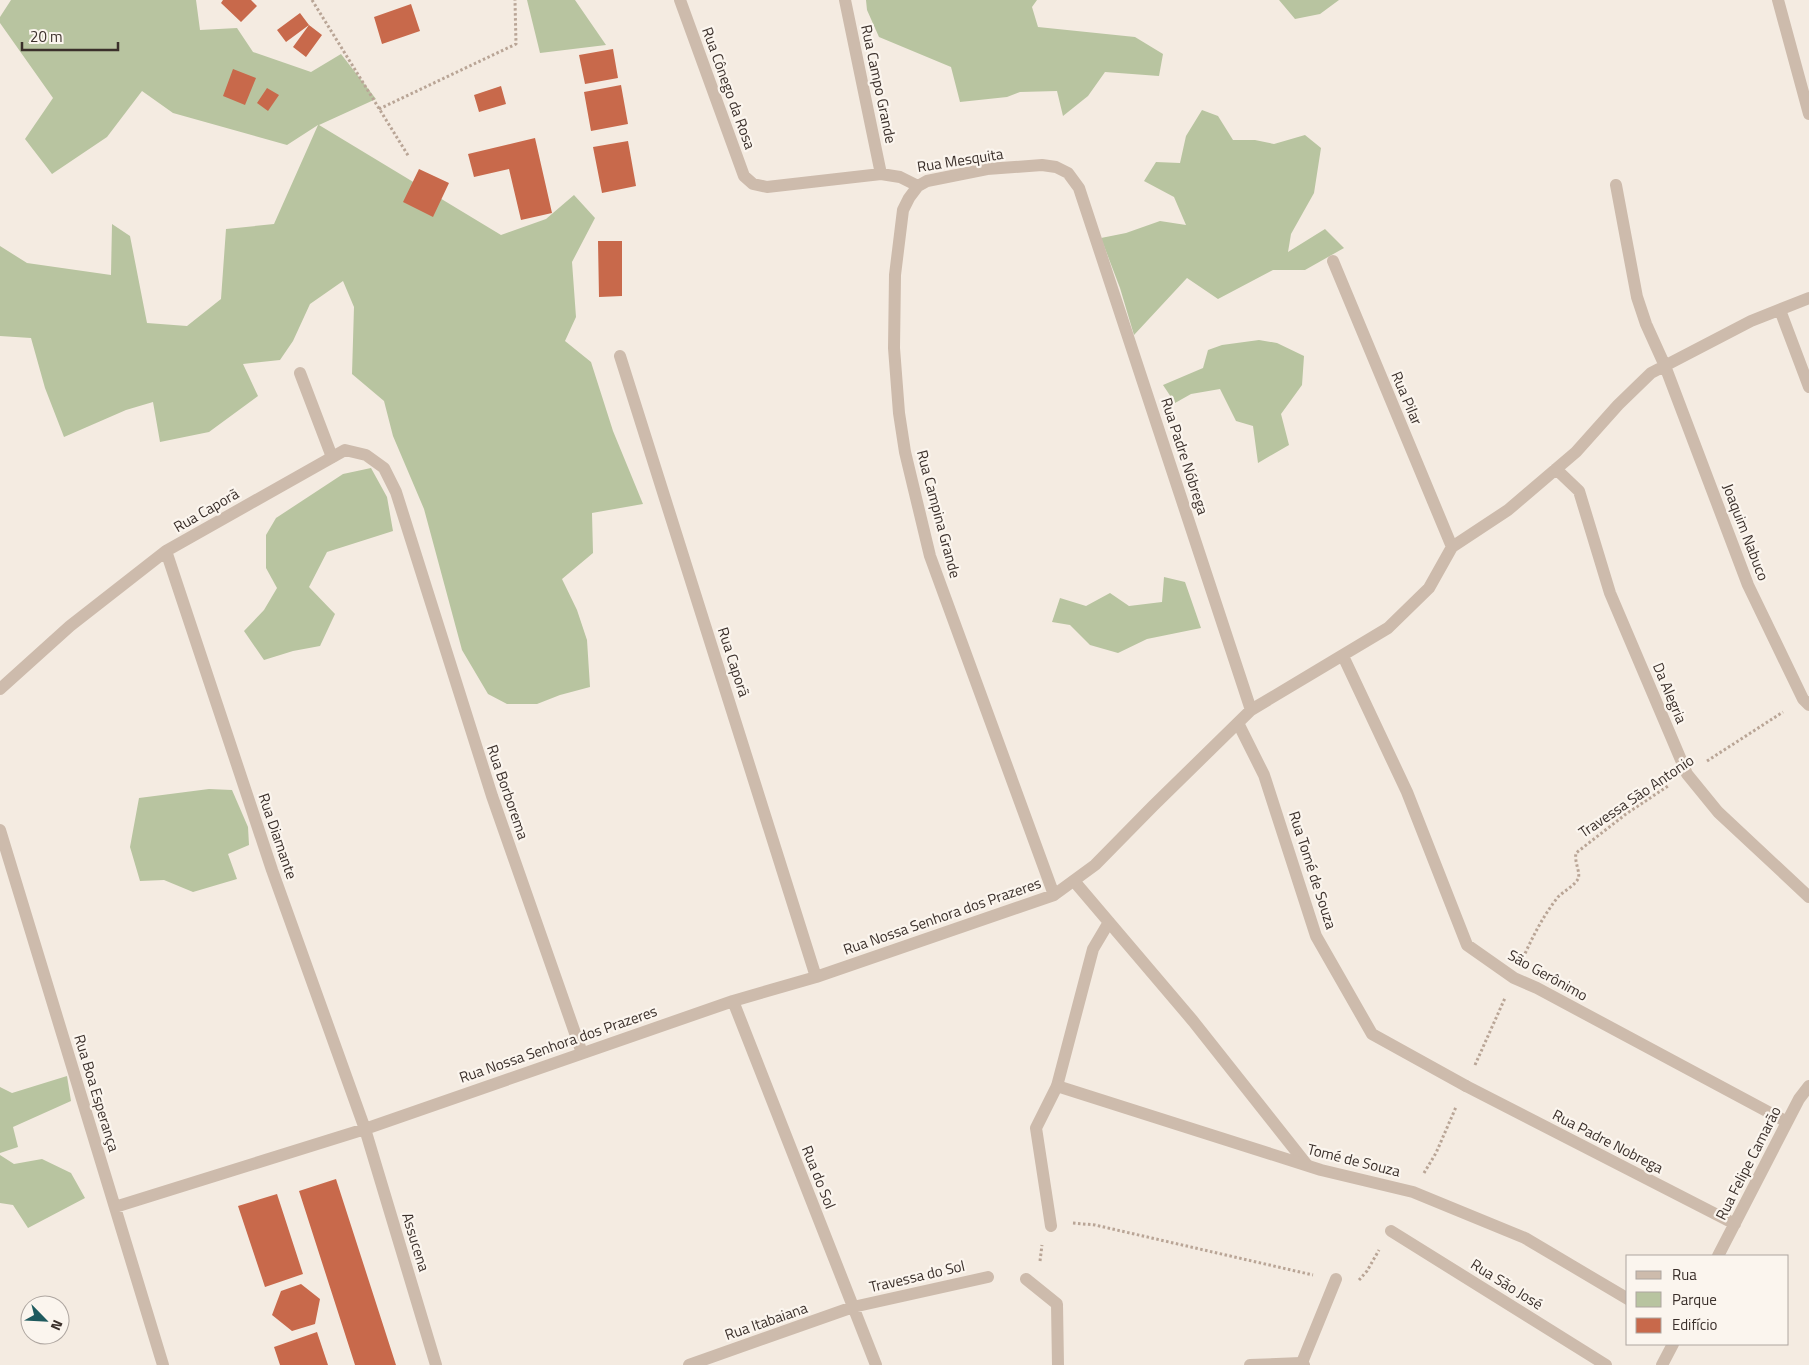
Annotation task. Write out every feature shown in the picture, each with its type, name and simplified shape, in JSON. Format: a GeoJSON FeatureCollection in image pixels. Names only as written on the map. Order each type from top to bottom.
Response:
{"type":"FeatureCollection","features":[{"type":"Feature","properties":{"kind":"street","name":"Rua Cônego da Rosa"},"geometry":{"type":"LineString","coordinates":[[680,0],[744,176],[753,184]]}},
{"type":"Feature","properties":{"kind":"street","name":"Rua Campo Grande"},"geometry":{"type":"LineString","coordinates":[[845,0],[881,174]]}},
{"type":"Feature","properties":{"kind":"street"},"geometry":{"type":"LineString","coordinates":[[1778,0],[1809,114]]}},
{"type":"Feature","properties":{"kind":"street","name":"Rua Mesquita"},"geometry":{"type":"LineString","coordinates":[[753,184],[767,187],[881,174],[900,177],[918,186],[927,181],[987,170],[1042,165],[1056,167],[1068,173],[1080,188],[1088,213]]}},
{"type":"Feature","properties":{"kind":"street","name":"Joaquim Nabuco"},"geometry":{"type":"LineString","coordinates":[[1616,185],[1637,297],[1646,324],[1665,366],[1748,585],[1806,702]]}},
{"type":"Feature","properties":{"kind":"street","name":"Rua Campina Grande"},"geometry":{"type":"LineString","coordinates":[[918,186],[903,210],[895,275],[894,348],[899,412],[905,452],[930,556],[1054,895]]}},
{"type":"Feature","properties":{"kind":"street","name":"Rua Padre Nóbrega"},"geometry":{"type":"LineString","coordinates":[[1088,213],[1251,710]]}},
{"type":"Feature","properties":{"kind":"street","name":"Rua Pilar"},"geometry":{"type":"LineString","coordinates":[[1333,261],[1452,548]]}},
{"type":"Feature","properties":{"kind":"street","name":"Rua Nossa Senhora dos Prazeres"},"geometry":{"type":"LineString","coordinates":[[115,1207],[365,1129],[732,1001],[816,977],[1054,895],[1095,866],[1251,710],[1388,628],[1429,588],[1452,548],[1508,510],[1576,452],[1618,405],[1651,373],[1751,321],[1809,298]]}},
{"type":"Feature","properties":{"kind":"street"},"geometry":{"type":"LineString","coordinates":[[1780,310],[1809,387]]}},
{"type":"Feature","properties":{"kind":"street","name":"Rua Caporã"},"geometry":{"type":"LineString","coordinates":[[620,356],[816,977]]}},
{"type":"Feature","properties":{"kind":"street"},"geometry":{"type":"LineString","coordinates":[[300,373],[332,457]]}},
{"type":"Feature","properties":{"kind":"street","name":"Rua Caporã"},"geometry":{"type":"LineString","coordinates":[[0,689],[70,626],[166,551],[345,450],[366,455],[384,468],[396,492],[410,539]]}},
{"type":"Feature","properties":{"kind":"street","name":"Da Alegria"},"geometry":{"type":"LineString","coordinates":[[1556,469],[1578,491],[1610,593],[1687,774],[1718,812],[1809,897]]}},
{"type":"Feature","properties":{"kind":"street","name":"Rua Borborema"},"geometry":{"type":"LineString","coordinates":[[410,539],[492,796],[582,1053]]}},
{"type":"Feature","properties":{"kind":"street","name":"Rua Diamante"},"geometry":{"type":"LineString","coordinates":[[166,551],[272,870],[365,1129]]}},
{"type":"Feature","properties":{"kind":"street","name":"São Gerônimo"},"geometry":{"type":"LineString","coordinates":[[1343,656],[1407,792],[1467,945],[1514,978],[1537,988],[1787,1122]]}},
{"type":"Feature","properties":{"kind":"street","name":"Rua Tomé de Souza"},"geometry":{"type":"LineString","coordinates":[[1238,723],[1264,775],[1316,936],[1372,1034],[1466,1086]]}},
{"type":"Feature","properties":{"kind":"street","name":"Rua Boa Esperança"},"geometry":{"type":"LineString","coordinates":[[0,830],[163,1365]]}},
{"type":"Feature","properties":{"kind":"street"},"geometry":{"type":"LineString","coordinates":[[1074,881],[1193,1021],[1307,1166]]}},
{"type":"Feature","properties":{"kind":"street"},"geometry":{"type":"LineString","coordinates":[[1051,1226],[1036,1128],[1057,1086],[1093,948],[1109,922]]}},
{"type":"Feature","properties":{"kind":"street","name":"Rua do Sol"},"geometry":{"type":"LineString","coordinates":[[732,1001],[876,1365]]}},
{"type":"Feature","properties":{"kind":"street","name":"Tomé de Souza"},"geometry":{"type":"LineString","coordinates":[[1057,1086],[1307,1166],[1413,1192],[1525,1238],[1626,1298]]}},
{"type":"Feature","properties":{"kind":"street","name":"Rua Padre Nobrega"},"geometry":{"type":"LineString","coordinates":[[1466,1086],[1735,1224]]}},
{"type":"Feature","properties":{"kind":"street","name":"Rua Felipe Camarão"},"geometry":{"type":"LineString","coordinates":[[1719,1255],[1799,1099],[1809,1086]]}},
{"type":"Feature","properties":{"kind":"street","name":"Assucena"},"geometry":{"type":"LineString","coordinates":[[365,1129],[436,1365]]}},
{"type":"Feature","properties":{"kind":"street","name":"Rua São José"},"geometry":{"type":"LineString","coordinates":[[1391,1231],[1606,1365]]}},
{"type":"Feature","properties":{"kind":"street","name":"Travessa do Sol"},"geometry":{"type":"LineString","coordinates":[[853,1307],[988,1277]]}},
{"type":"Feature","properties":{"kind":"street"},"geometry":{"type":"LineString","coordinates":[[1026,1279],[1057,1304],[1058,1365]]}},
{"type":"Feature","properties":{"kind":"street"},"geometry":{"type":"LineString","coordinates":[[1250,1365],[1302,1364],[1336,1279]]}},
{"type":"Feature","properties":{"kind":"street","name":"Rua Itabaiana"},"geometry":{"type":"LineString","coordinates":[[690,1365],[853,1307]]}},
{"type":"Feature","properties":{"kind":"street"},"geometry":{"type":"LineString","coordinates":[[1662,1365],[1672,1345]]}},
{"type":"Feature","properties":{"kind":"path"},"geometry":{"type":"LineString","coordinates":[[312,0],[409,157]]}},
{"type":"Feature","properties":{"kind":"path"},"geometry":{"type":"LineString","coordinates":[[380,109],[516,44],[515,0]]}},
{"type":"Feature","properties":{"kind":"path","name":"Travessa São Antonio"},"geometry":{"type":"LineString","coordinates":[[1514,978],[1540,922],[1559,896],[1577,880],[1579,872],[1576,864],[1576,853],[1626,814],[1687,774],[1806,702]]}},
{"type":"Feature","properties":{"kind":"path"},"geometry":{"type":"LineString","coordinates":[[1413,1192],[1436,1153],[1514,978]]}},
{"type":"Feature","properties":{"kind":"path"},"geometry":{"type":"LineString","coordinates":[[1026,1279],[1034,1276],[1040,1267],[1043,1240],[1051,1226],[1061,1222],[1095,1225],[1336,1279],[1359,1280],[1391,1231]]}},
{"type":"Feature","properties":{"kind":"green space"},"geometry":{"type":"Polygon","coordinates":[[[11,0],[196,0],[200,30],[237,28],[253,52],[311,72],[341,54],[376,99],[319,125],[501,235],[546,219],[574,195],[595,218],[572,262],[576,317],[565,341],[591,362],[613,431],[643,504],[592,513],[593,553],[562,579],[577,610],[587,640],[590,687],[560,695],[537,704],[507,704],[488,694],[462,650],[424,509],[393,436],[384,401],[352,374],[354,307],[343,281],[310,304],[293,341],[280,360],[243,364],[258,396],[209,432],[160,442],[153,402],[126,410],[64,437],[45,388],[31,338],[0,336],[0,246],[27,263],[111,275],[112,224],[130,236],[147,323],[187,326],[221,299],[226,229],[274,224],[318,125],[287,145],[173,113],[142,91],[107,137],[52,174],[25,139],[53,98],[0,23],[0,17],[11,0]]]}},
{"type":"Feature","properties":{"kind":"green space"},"geometry":{"type":"Polygon","coordinates":[[[527,0],[575,0],[606,45],[540,53],[527,0]]]}},
{"type":"Feature","properties":{"kind":"green space"},"geometry":{"type":"Polygon","coordinates":[[[866,0],[1037,0],[1032,7],[1038,27],[1135,37],[1163,54],[1159,76],[1105,72],[1088,96],[1063,116],[1057,91],[1020,92],[1007,97],[960,102],[951,67],[879,37],[867,10],[866,0]]]}},
{"type":"Feature","properties":{"kind":"green space"},"geometry":{"type":"Polygon","coordinates":[[[1279,0],[1339,0],[1320,14],[1295,19],[1279,0]]]}},
{"type":"Feature","properties":{"kind":"green space"},"geometry":{"type":"Polygon","coordinates":[[[1202,110],[1218,116],[1233,140],[1255,140],[1274,144],[1305,135],[1321,148],[1314,193],[1291,234],[1288,252],[1325,229],[1344,248],[1305,270],[1273,270],[1218,299],[1187,278],[1134,335],[1120,288],[1101,238],[1126,233],[1160,221],[1186,225],[1174,197],[1144,181],[1156,162],[1180,163],[1186,136],[1202,110]]]}},
{"type":"Feature","properties":{"kind":"green space"},"geometry":{"type":"Polygon","coordinates":[[[1259,340],[1277,343],[1304,356],[1302,385],[1281,414],[1289,445],[1258,463],[1253,426],[1236,421],[1220,389],[1191,394],[1175,403],[1163,385],[1203,368],[1208,350],[1222,345],[1259,340]]]}},
{"type":"Feature","properties":{"kind":"green space"},"geometry":{"type":"Polygon","coordinates":[[[371,468],[387,497],[393,531],[327,552],[309,587],[335,614],[320,646],[293,651],[264,660],[244,631],[264,610],[277,588],[266,568],[266,535],[276,518],[343,474],[371,468]]]}},
{"type":"Feature","properties":{"kind":"green space"},"geometry":{"type":"Polygon","coordinates":[[[1164,577],[1185,582],[1201,628],[1147,639],[1118,653],[1090,645],[1070,625],[1052,622],[1060,598],[1086,606],[1110,593],[1129,606],[1162,602],[1164,577]]]}},
{"type":"Feature","properties":{"kind":"green space"},"geometry":{"type":"Polygon","coordinates":[[[209,789],[232,790],[248,827],[249,845],[228,854],[237,879],[193,892],[164,880],[140,881],[130,847],[139,798],[209,789]]]}},
{"type":"Feature","properties":{"kind":"green space"},"geometry":{"type":"Polygon","coordinates":[[[67,1076],[71,1101],[13,1127],[18,1147],[0,1153],[0,1087],[12,1093],[67,1076]]]}},
{"type":"Feature","properties":{"kind":"green space"},"geometry":{"type":"Polygon","coordinates":[[[0,1155],[14,1164],[42,1159],[71,1173],[85,1198],[28,1228],[13,1205],[0,1203],[0,1155]]]}},
{"type":"Feature","properties":{"kind":"building"},"geometry":{"type":"Polygon","coordinates":[[[223,0],[251,0],[257,6],[241,22],[221,3],[223,0]]]}},
{"type":"Feature","properties":{"kind":"building"},"geometry":{"type":"Polygon","coordinates":[[[411,4],[420,31],[382,44],[374,17],[411,4]]]}},
{"type":"Feature","properties":{"kind":"building"},"geometry":{"type":"Polygon","coordinates":[[[300,13],[309,25],[286,42],[277,30],[300,13]]]}},
{"type":"Feature","properties":{"kind":"building"},"geometry":{"type":"Polygon","coordinates":[[[309,25],[322,35],[306,57],[293,47],[309,25]]]}},
{"type":"Feature","properties":{"kind":"building"},"geometry":{"type":"Polygon","coordinates":[[[613,49],[618,78],[585,84],[579,55],[613,49]]]}},
{"type":"Feature","properties":{"kind":"building"},"geometry":{"type":"Polygon","coordinates":[[[233,69],[256,78],[245,105],[223,96],[233,69]]]}},
{"type":"Feature","properties":{"kind":"building"},"geometry":{"type":"Polygon","coordinates":[[[621,85],[628,124],[591,131],[584,92],[621,85]]]}},
{"type":"Feature","properties":{"kind":"building"},"geometry":{"type":"Polygon","coordinates":[[[501,86],[506,104],[479,112],[474,95],[501,86]]]}},
{"type":"Feature","properties":{"kind":"building"},"geometry":{"type":"Polygon","coordinates":[[[267,88],[279,95],[268,111],[257,103],[267,88]]]}},
{"type":"Feature","properties":{"kind":"building"},"geometry":{"type":"Polygon","coordinates":[[[535,138],[552,213],[521,220],[509,169],[474,177],[468,154],[535,138]]]}},
{"type":"Feature","properties":{"kind":"building"},"geometry":{"type":"Polygon","coordinates":[[[628,141],[636,186],[602,193],[593,147],[628,141]]]}},
{"type":"Feature","properties":{"kind":"building"},"geometry":{"type":"Polygon","coordinates":[[[419,169],[449,183],[433,217],[403,202],[419,169]]]}},
{"type":"Feature","properties":{"kind":"building"},"geometry":{"type":"Polygon","coordinates":[[[598,241],[622,241],[622,296],[599,297],[598,241]]]}},
{"type":"Feature","properties":{"kind":"building"},"geometry":{"type":"Polygon","coordinates":[[[336,1179],[396,1365],[355,1365],[299,1191],[336,1179]]]}},
{"type":"Feature","properties":{"kind":"building"},"geometry":{"type":"Polygon","coordinates":[[[277,1194],[303,1274],[265,1287],[238,1206],[277,1194]]]}},
{"type":"Feature","properties":{"kind":"building"},"geometry":{"type":"Polygon","coordinates":[[[301,1284],[320,1299],[315,1324],[292,1331],[272,1315],[281,1291],[301,1284]]]}},
{"type":"Feature","properties":{"kind":"building"},"geometry":{"type":"Polygon","coordinates":[[[317,1332],[328,1365],[280,1365],[274,1347],[317,1332]]]}}]}
